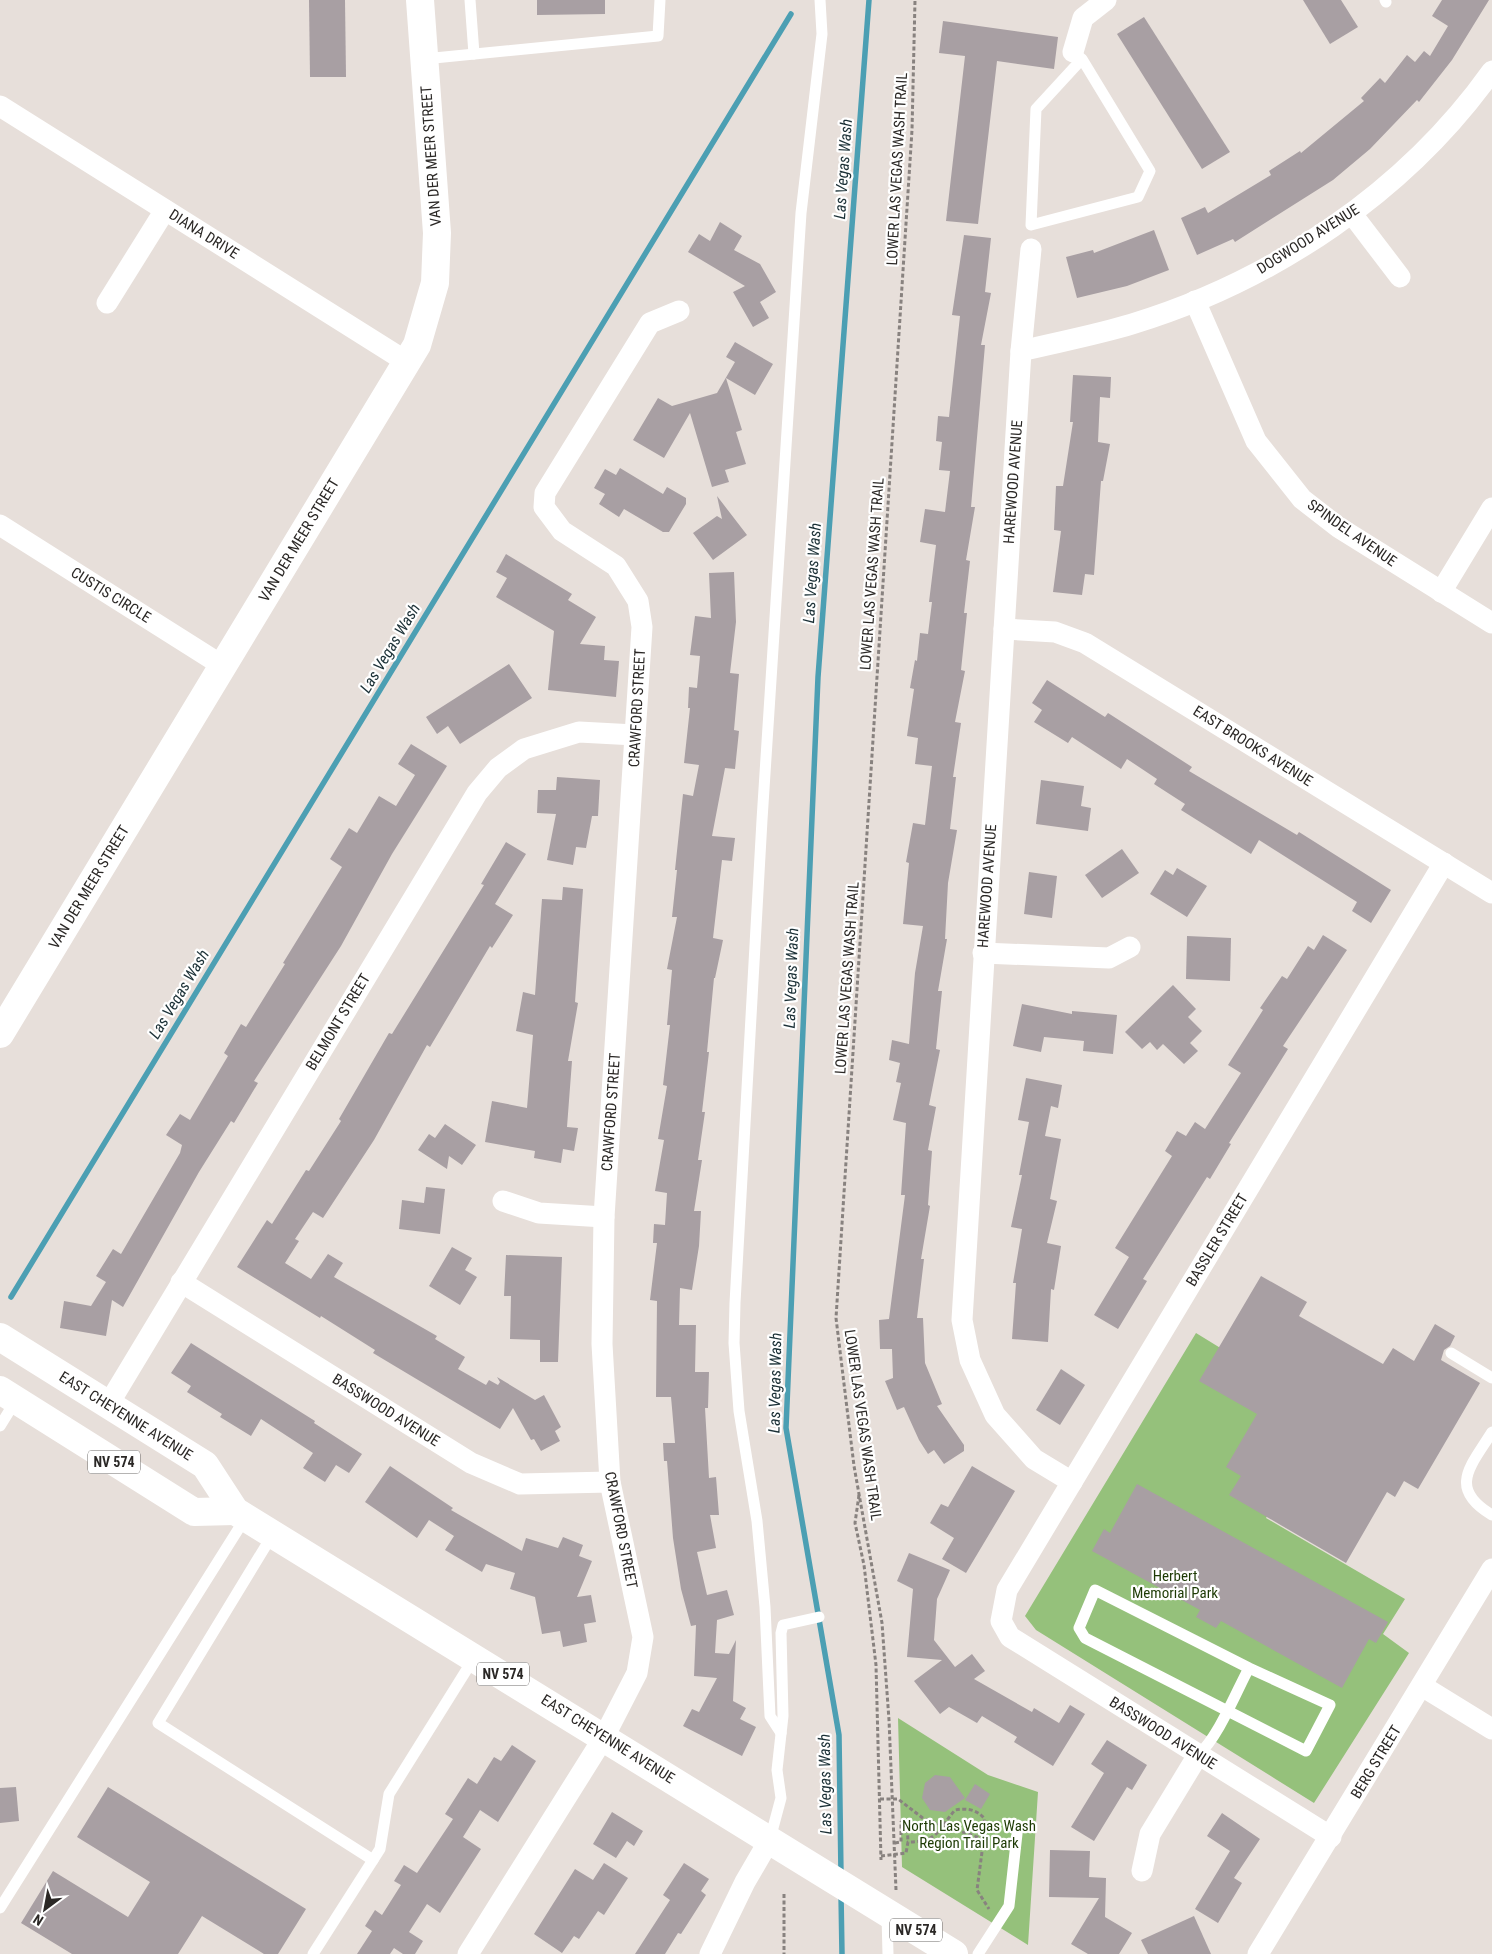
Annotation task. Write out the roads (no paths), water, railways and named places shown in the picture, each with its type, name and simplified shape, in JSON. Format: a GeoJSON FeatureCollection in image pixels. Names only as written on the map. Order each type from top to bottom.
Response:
{"type":"FeatureCollection","features":[{"type":"Feature","properties":{"kind":"main road","name":"VAN DER MEER STREET"},"geometry":{"type":"LineString","coordinates":[[0,1034],[417,345],[435,283],[437,233],[420,0]]}},
{"type":"Feature","properties":{"kind":"main road","name":"EAST CHEYENNE AVENUE"},"geometry":{"type":"LineString","coordinates":[[0,1337],[205,1465],[241,1514],[770,1839],[887,1905],[954,1954]]}},
{"type":"Feature","properties":{"kind":"main road","name":"NV 574"},"geometry":{"type":"LineString","coordinates":[[8,1395],[194,1512],[241,1514]]}},
{"type":"Feature","properties":{"kind":"street"},"geometry":{"type":"LineString","coordinates":[[1077,56],[1083,18],[1106,0]]}},
{"type":"Feature","properties":{"kind":"street","name":"DOGWOOD AVENUE"},"geometry":{"type":"LineString","coordinates":[[1021,351],[1132,324],[1195,301],[1275,264],[1352,214],[1421,154],[1479,90],[1492,71]]}},
{"type":"Feature","properties":{"kind":"street","name":"DIANA DRIVE"},"geometry":{"type":"LineString","coordinates":[[0,106],[407,362]]}},
{"type":"Feature","properties":{"kind":"street"},"geometry":{"type":"LineString","coordinates":[[107,303],[165,210]]}},
{"type":"Feature","properties":{"kind":"street"},"geometry":{"type":"LineString","coordinates":[[1352,214],[1400,277]]}},
{"type":"Feature","properties":{"kind":"street","name":"HAREWOOD AVENUE"},"geometry":{"type":"LineString","coordinates":[[1031,249],[1021,351],[962,1320],[970,1360],[995,1415],[1034,1459],[1072,1482]]}},
{"type":"Feature","properties":{"kind":"street","name":"SPINDEL AVENUE"},"geometry":{"type":"LineString","coordinates":[[1195,301],[1256,441],[1302,499],[1338,527],[1492,623]]}},
{"type":"Feature","properties":{"kind":"street","name":"CRAWFORD STREET"},"geometry":{"type":"LineString","coordinates":[[468,1954],[604,1737],[637,1673],[643,1637],[610,1482],[602,1344],[604,1218],[642,627],[638,601],[616,566],[562,531],[544,506],[545,493],[650,322],[679,311]]}},
{"type":"Feature","properties":{"kind":"street"},"geometry":{"type":"LineString","coordinates":[[1441,592],[1492,508]]}},
{"type":"Feature","properties":{"kind":"street","name":"CUSTIS CIRCLE"},"geometry":{"type":"LineString","coordinates":[[0,525],[223,666]]}},
{"type":"Feature","properties":{"kind":"street","name":"EAST BROOKS AVENUE"},"geometry":{"type":"LineString","coordinates":[[1004,629],[1055,632],[1085,643],[1492,893]]}},
{"type":"Feature","properties":{"kind":"street","name":"BELMONT STREET"},"geometry":{"type":"LineString","coordinates":[[108,1405],[477,793],[498,768],[524,749],[579,732],[635,735]]}},
{"type":"Feature","properties":{"kind":"street","name":"BASSLER STREET"},"geometry":{"type":"LineString","coordinates":[[1001,1621],[1007,1590],[1444,863]]}},
{"type":"Feature","properties":{"kind":"street"},"geometry":{"type":"LineString","coordinates":[[983,953],[1109,958],[1130,947]]}},
{"type":"Feature","properties":{"kind":"street"},"geometry":{"type":"LineString","coordinates":[[503,1201],[540,1212],[604,1218]]}},
{"type":"Feature","properties":{"kind":"street","name":"BASSWOOD AVENUE"},"geometry":{"type":"LineString","coordinates":[[181,1282],[471,1463],[520,1484],[610,1482]]}},
{"type":"Feature","properties":{"kind":"street","name":"BERG STREET"},"geometry":{"type":"LineString","coordinates":[[1258,1954],[1331,1837],[1492,1569]]}},
{"type":"Feature","properties":{"kind":"street","name":"BASSWOOD AVENUE"},"geometry":{"type":"LineString","coordinates":[[1001,1621],[1010,1637],[1331,1837]]}},
{"type":"Feature","properties":{"kind":"street"},"geometry":{"type":"LineString","coordinates":[[1422,1686],[1492,1729]]}},
{"type":"Feature","properties":{"kind":"street"},"geometry":{"type":"LineString","coordinates":[[1142,1870],[1150,1834],[1198,1755]]}},
{"type":"Feature","properties":{"kind":"street"},"geometry":{"type":"LineString","coordinates":[[710,1954],[745,1882],[770,1839]]}},
{"type":"Feature","properties":{"kind":"lane"},"geometry":{"type":"LineString","coordinates":[[470,0],[474,54]]}},
{"type":"Feature","properties":{"kind":"lane"},"geometry":{"type":"LineString","coordinates":[[424,60],[658,36],[660,0]]}},
{"type":"Feature","properties":{"kind":"lane"},"geometry":{"type":"LineString","coordinates":[[781,1734],[770,1716],[766,1607],[757,1520],[739,1411],[735,1319],[761,830],[801,213],[822,34],[820,0]]}},
{"type":"Feature","properties":{"kind":"lane"},"geometry":{"type":"LineString","coordinates":[[1077,56],[1150,171],[1138,197],[1032,225],[1036,109],[1077,56]]}},
{"type":"Feature","properties":{"kind":"lane"},"geometry":{"type":"LineString","coordinates":[[1451,1353],[1492,1378]]}},
{"type":"Feature","properties":{"kind":"lane"},"geometry":{"type":"LineString","coordinates":[[0,1426],[8,1395]]}},
{"type":"Feature","properties":{"kind":"lane"},"geometry":{"type":"LineString","coordinates":[[1492,1432],[1467,1476],[1466,1486],[1473,1502],[1492,1515]]}},
{"type":"Feature","properties":{"kind":"lane"},"geometry":{"type":"LineString","coordinates":[[0,1908],[241,1514]]}},
{"type":"Feature","properties":{"kind":"lane"},"geometry":{"type":"LineString","coordinates":[[273,1534],[158,1723],[373,1860]]}},
{"type":"Feature","properties":{"kind":"lane"},"geometry":{"type":"LineString","coordinates":[[1095,1590],[1249,1668],[1330,1706],[1306,1751],[1226,1712],[1085,1638],[1079,1628],[1095,1590]]}},
{"type":"Feature","properties":{"kind":"lane"},"geometry":{"type":"LineString","coordinates":[[770,1839],[781,1798],[778,1770],[783,1716],[781,1633],[783,1625],[819,1617]]}},
{"type":"Feature","properties":{"kind":"lane"},"geometry":{"type":"LineString","coordinates":[[313,1954],[380,1849],[388,1794],[474,1657]]}},
{"type":"Feature","properties":{"kind":"lane"},"geometry":{"type":"LineString","coordinates":[[1198,1755],[1208,1748],[1249,1668]]}},
{"type":"Feature","properties":{"kind":"lane"},"geometry":{"type":"LineString","coordinates":[[978,1954],[1009,1906],[1018,1825]]}},
{"type":"Feature","properties":{"kind":"lane"},"geometry":{"type":"LineString","coordinates":[[887,1905],[888,1954]]}},
{"type":"Feature","properties":{"kind":"waterway","name":"Las Vegas Wash"},"geometry":{"type":"LineString","coordinates":[[841,1874],[839,1735],[786,1428],[818,677],[869,0]]}},
{"type":"Feature","properties":{"kind":"waterway","name":"Las Vegas Wash"},"geometry":{"type":"LineString","coordinates":[[11,1297],[791,14]]}},
{"type":"Feature","properties":{"kind":"waterway","name":"Las Vegas Wash"},"geometry":{"type":"LineString","coordinates":[[841,1894],[842,1954]]}},
{"type":"Feature","properties":{"kind":"park label","name":"Herbert Memorial Park"},"geometry":{"type":"Point","coordinates":[1175,1584]}},
{"type":"Feature","properties":{"kind":"park label","name":"North Las Vegas Wash Region Trail Park"},"geometry":{"type":"Point","coordinates":[969,1834]}}]}
